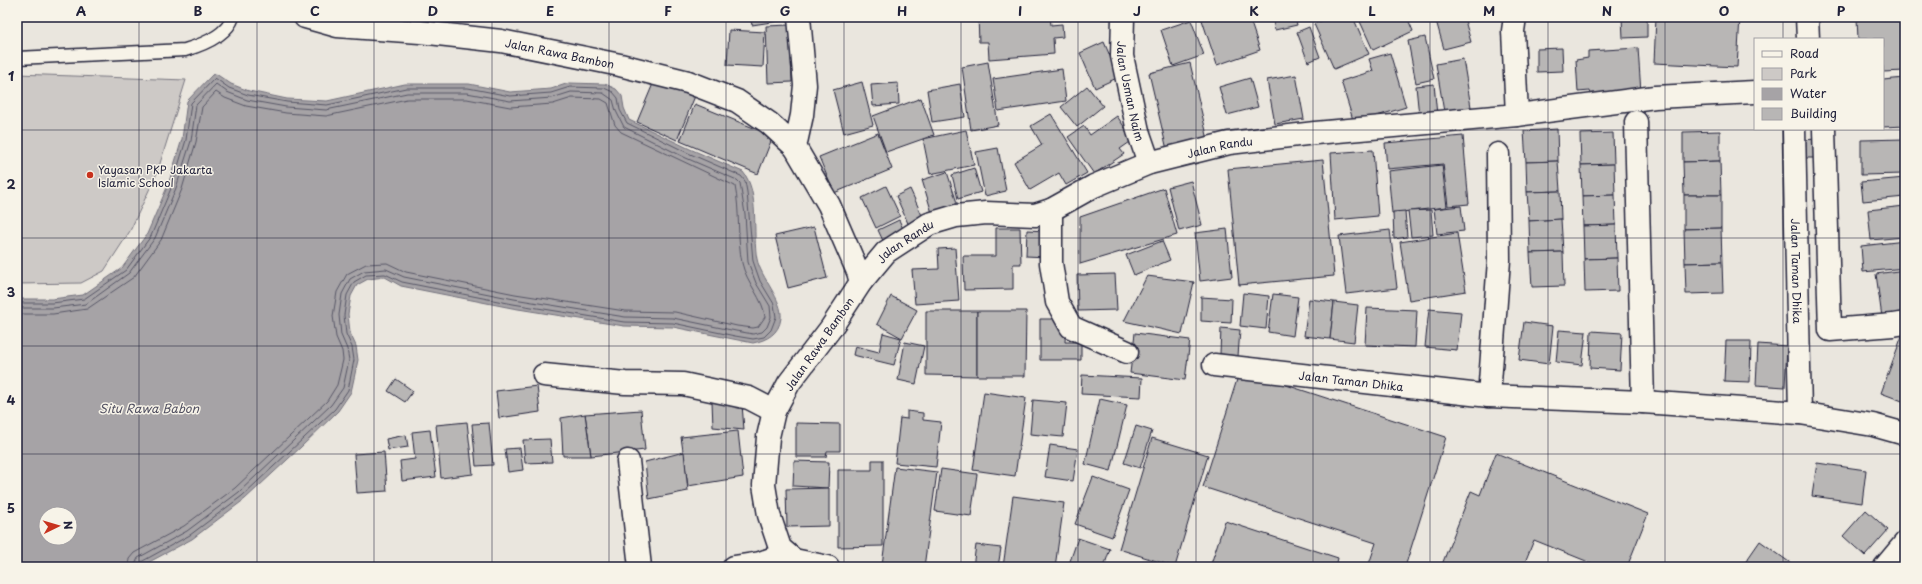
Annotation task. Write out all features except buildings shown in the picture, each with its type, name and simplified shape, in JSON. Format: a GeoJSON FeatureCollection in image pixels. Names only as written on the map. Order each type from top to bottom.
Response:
{"type":"FeatureCollection","features":[{"type":"Feature","properties":{"kind":"street","name":"Jalan Rawa Bambon"},"geometry":{"type":"LineString","coordinates":[[305,17],[337,26],[420,32],[501,41],[620,65],[688,82],[738,101],[769,123],[795,147],[829,205],[861,282],[831,328],[789,384],[774,411],[768,437],[764,485],[769,515],[774,532],[780,548],[785,554]]}},
{"type":"Feature","properties":{"kind":"street"},"geometry":{"type":"LineString","coordinates":[[795,147],[802,115],[805,85],[800,17]]}},
{"type":"Feature","properties":{"kind":"street","name":"Jalan Usman Naim"},"geometry":{"type":"LineString","coordinates":[[1123,17],[1122,56],[1138,131],[1149,163]]}},
{"type":"Feature","properties":{"kind":"street"},"geometry":{"type":"LineString","coordinates":[[1515,17],[1513,31],[1517,115]]}},
{"type":"Feature","properties":{"kind":"street"},"geometry":{"type":"LineString","coordinates":[[1807,17],[1808,38]]}},
{"type":"Feature","properties":{"kind":"street","name":"Jalan Randu"},"geometry":{"type":"LineString","coordinates":[[861,282],[886,252],[929,224],[956,216],[986,214],[1035,215],[1051,210],[1094,186],[1149,163],[1230,143],[1315,133],[1517,115],[1655,97],[1754,92]]}},
{"type":"Feature","properties":{"kind":"street"},"geometry":{"type":"LineString","coordinates":[[1636,122],[1642,402]]}},
{"type":"Feature","properties":{"kind":"street","name":"Jalan Taman Dhika"},"geometry":{"type":"LineString","coordinates":[[1794,130],[1800,413]]}},
{"type":"Feature","properties":{"kind":"street"},"geometry":{"type":"LineString","coordinates":[[1824,130],[1830,330],[1893,326],[1905,323]]}},
{"type":"Feature","properties":{"kind":"street"},"geometry":{"type":"LineString","coordinates":[[1489,396],[1499,260],[1498,154]]}},
{"type":"Feature","properties":{"kind":"street"},"geometry":{"type":"LineString","coordinates":[[1051,210],[1051,263],[1056,294],[1058,302],[1071,327],[1127,352]]}},
{"type":"Feature","properties":{"kind":"street","name":"Jalan Taman Dhika"},"geometry":{"type":"LineString","coordinates":[[1214,365],[1489,396],[1642,402],[1800,413],[1873,425],[1905,434]]}},
{"type":"Feature","properties":{"kind":"street"},"geometry":{"type":"LineString","coordinates":[[544,375],[625,383],[683,384],[749,398],[774,411]]}},
{"type":"Feature","properties":{"kind":"street"},"geometry":{"type":"LineString","coordinates":[[628,461],[640,567]]}},
{"type":"Feature","properties":{"kind":"street"},"geometry":{"type":"LineString","coordinates":[[1885,567],[1905,543]]}},
{"type":"Feature","properties":{"kind":"street"},"geometry":{"type":"LineString","coordinates":[[734,567],[760,563],[785,554],[794,560],[828,567]]}},
{"type":"Feature","properties":{"kind":"lane"},"geometry":{"type":"LineString","coordinates":[[17,58],[185,50],[201,45],[219,34],[231,22],[233,17]]}},
{"type":"Feature","properties":{"kind":"green space","name":"Yayasan PKP Jakarta Islamic School"},"geometry":{"type":"Polygon","coordinates":[[[17,74],[186,80],[157,173],[130,231],[104,271],[81,283],[17,284],[17,74]]]}},
{"type":"Feature","properties":{"kind":"water","name":"Situ Rawa Babon"},"geometry":{"type":"Polygon","coordinates":[[[216,74],[231,84],[249,91],[287,99],[327,101],[405,84],[469,84],[510,92],[551,89],[569,83],[605,84],[616,89],[622,96],[624,108],[629,120],[743,172],[748,180],[754,202],[757,259],[759,266],[779,304],[781,311],[780,324],[772,335],[753,343],[673,327],[624,326],[512,308],[401,286],[385,277],[368,279],[357,285],[351,296],[348,314],[350,333],[356,346],[358,360],[351,392],[338,411],[245,499],[192,539],[140,567],[17,567],[17,299],[52,299],[83,295],[122,268],[147,234],[168,185],[182,139],[187,101],[212,75],[216,74]]]}},
{"type":"Feature","properties":{"kind":"place","name":"Yayasan PKP Jakarta Islamic School"},"geometry":{"type":"Point","coordinates":[90,175]}}]}
